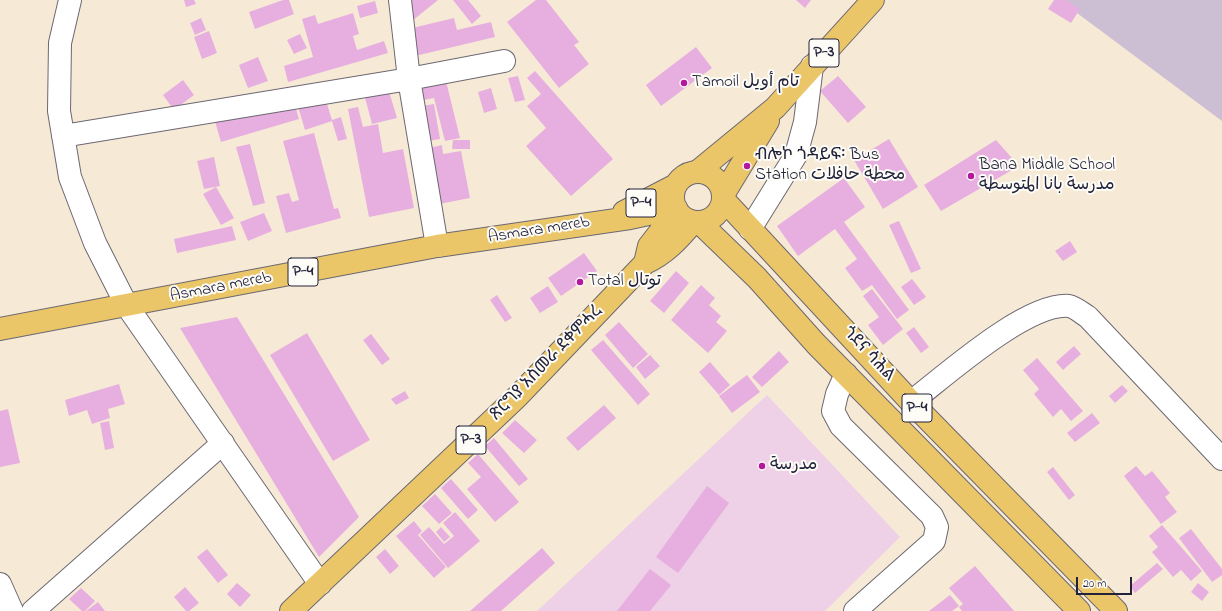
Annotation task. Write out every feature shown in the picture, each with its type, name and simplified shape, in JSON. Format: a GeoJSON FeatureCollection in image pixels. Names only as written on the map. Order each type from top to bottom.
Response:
{"type":"FeatureCollection","features":[{"type":"Feature","properties":{"kind":"main road","name":"P-3"},"geometry":{"type":"LineString","coordinates":[[697,172],[775,108],[873,0]]}},
{"type":"Feature","properties":{"kind":"main road","name":"P-3"},"geometry":{"type":"LineString","coordinates":[[723,197],[775,108]]}},
{"type":"Feature","properties":{"kind":"main road"},"geometry":{"type":"LineString","coordinates":[[697,172],[704,173],[715,179],[719,183],[723,197],[718,213],[706,221],[686,216],[673,197],[676,185],[685,176],[697,172]]}},
{"type":"Feature","properties":{"kind":"main road","name":"P-4"},"geometry":{"type":"LineString","coordinates":[[607,221],[676,185]]}},
{"type":"Feature","properties":{"kind":"main road","name":"ጎደና ሳሕል"},"geometry":{"type":"LineString","coordinates":[[723,197],[750,229],[912,402],[1116,611]]}},
{"type":"Feature","properties":{"kind":"main road","name":"ጎደና ሳሕል"},"geometry":{"type":"LineString","coordinates":[[686,216],[757,278],[816,344],[1079,611]]}},
{"type":"Feature","properties":{"kind":"main road","name":"P-4"},"geometry":{"type":"LineString","coordinates":[[607,221],[630,218],[686,216]]}},
{"type":"Feature","properties":{"kind":"main road","name":"ጽርግያ አስመራ ደቀምሓረ"},"geometry":{"type":"LineString","coordinates":[[291,611],[518,396],[645,263],[649,246],[686,216]]}},
{"type":"Feature","properties":{"kind":"main road","name":"Asmara mereb"},"geometry":{"type":"LineString","coordinates":[[0,328],[127,306],[437,246],[607,221]]}},
{"type":"Feature","properties":{"kind":"street"},"geometry":{"type":"LineString","coordinates":[[400,0],[409,79],[437,246]]}},
{"type":"Feature","properties":{"kind":"street"},"geometry":{"type":"LineString","coordinates":[[69,1],[60,43],[59,111],[70,177],[95,243],[127,306],[224,443],[320,584]]}},
{"type":"Feature","properties":{"kind":"street"},"geometry":{"type":"LineString","coordinates":[[64,136],[409,79],[504,60]]}},
{"type":"Feature","properties":{"kind":"street"},"geometry":{"type":"LineString","coordinates":[[750,229],[796,155],[805,122],[812,66]]}},
{"type":"Feature","properties":{"kind":"street"},"geometry":{"type":"LineString","coordinates":[[912,402],[968,357],[1022,319],[1052,308],[1071,306],[1088,317],[1222,458]]}},
{"type":"Feature","properties":{"kind":"street"},"geometry":{"type":"LineString","coordinates":[[846,374],[837,394],[833,411],[841,426],[932,516],[937,527],[934,541],[855,611]]}},
{"type":"Feature","properties":{"kind":"street"},"geometry":{"type":"LineString","coordinates":[[33,611],[224,443]]}},
{"type":"Feature","properties":{"kind":"street"},"geometry":{"type":"LineString","coordinates":[[0,584],[12,611]]}},
{"type":"Feature","properties":{"kind":"shaded area"},"geometry":{"type":"Polygon","coordinates":[[[1060,0],[1222,0],[1222,121],[1073,10],[1060,0]]]}},
{"type":"Feature","properties":{"kind":"shaded area","name":"مدرسة"},"geometry":{"type":"Polygon","coordinates":[[[767,395],[900,537],[825,611],[537,611],[767,395]]]}},
{"type":"Feature","properties":{"kind":"building"},"geometry":{"type":"Polygon","coordinates":[[[184,0],[194,0],[196,4],[186,7],[184,0]]]}},
{"type":"Feature","properties":{"kind":"building"},"geometry":{"type":"Polygon","coordinates":[[[283,0],[289,0],[294,14],[255,29],[249,12],[283,0]]]}},
{"type":"Feature","properties":{"kind":"building"},"geometry":{"type":"Polygon","coordinates":[[[412,0],[438,0],[412,21],[401,9],[412,0]]]}},
{"type":"Feature","properties":{"kind":"building"},"geometry":{"type":"Polygon","coordinates":[[[453,0],[468,0],[481,16],[472,24],[453,0]]]}},
{"type":"Feature","properties":{"kind":"building"},"geometry":{"type":"Polygon","coordinates":[[[536,0],[546,0],[579,42],[574,45],[589,64],[559,88],[507,22],[536,0]]]}},
{"type":"Feature","properties":{"kind":"building"},"geometry":{"type":"Polygon","coordinates":[[[796,0],[811,0],[805,8],[796,0]]]}},
{"type":"Feature","properties":{"kind":"building"},"geometry":{"type":"Polygon","coordinates":[[[1054,0],[1066,0],[1080,9],[1071,23],[1048,9],[1054,0]]]}},
{"type":"Feature","properties":{"kind":"building"},"geometry":{"type":"Polygon","coordinates":[[[375,1],[378,13],[360,18],[357,6],[375,1]]]}},
{"type":"Feature","properties":{"kind":"building"},"geometry":{"type":"Polygon","coordinates":[[[353,13],[359,34],[353,36],[357,50],[384,41],[388,53],[288,82],[284,66],[313,57],[302,19],[315,15],[318,24],[353,13]]]}},
{"type":"Feature","properties":{"kind":"building"},"geometry":{"type":"Polygon","coordinates":[[[201,18],[206,30],[195,35],[190,23],[201,18]]]}},
{"type":"Feature","properties":{"kind":"building"},"geometry":{"type":"Polygon","coordinates":[[[454,18],[457,30],[491,22],[495,37],[415,56],[408,29],[454,18]]]}},
{"type":"Feature","properties":{"kind":"building"},"geometry":{"type":"Polygon","coordinates":[[[209,31],[217,53],[202,59],[194,37],[209,31]]]}},
{"type":"Feature","properties":{"kind":"building"},"geometry":{"type":"Polygon","coordinates":[[[300,34],[307,48],[294,54],[287,40],[300,34]]]}},
{"type":"Feature","properties":{"kind":"building"},"geometry":{"type":"Polygon","coordinates":[[[696,47],[712,68],[661,106],[646,85],[696,47]]]}},
{"type":"Feature","properties":{"kind":"building"},"geometry":{"type":"Polygon","coordinates":[[[258,57],[268,81],[248,88],[239,65],[258,57]]]}},
{"type":"Feature","properties":{"kind":"building"},"geometry":{"type":"Polygon","coordinates":[[[443,69],[460,138],[445,141],[434,98],[424,100],[418,76],[443,69]]]}},
{"type":"Feature","properties":{"kind":"building"},"geometry":{"type":"Polygon","coordinates":[[[535,71],[613,159],[571,196],[526,146],[546,128],[527,106],[541,94],[527,78],[535,71]]]}},
{"type":"Feature","properties":{"kind":"building"},"geometry":{"type":"Polygon","coordinates":[[[518,76],[525,100],[515,102],[508,78],[518,76]]]}},
{"type":"Feature","properties":{"kind":"building"},"geometry":{"type":"Polygon","coordinates":[[[838,76],[866,107],[848,123],[820,91],[838,76]]]}},
{"type":"Feature","properties":{"kind":"building"},"geometry":{"type":"Polygon","coordinates":[[[183,80],[194,95],[174,110],[163,95],[183,80]]]}},
{"type":"Feature","properties":{"kind":"building"},"geometry":{"type":"Polygon","coordinates":[[[388,88],[397,118],[372,124],[364,94],[388,88]]]}},
{"type":"Feature","properties":{"kind":"building"},"geometry":{"type":"Polygon","coordinates":[[[491,88],[497,109],[484,113],[478,92],[491,88]]]}},
{"type":"Feature","properties":{"kind":"building"},"geometry":{"type":"Polygon","coordinates":[[[323,91],[332,120],[341,117],[347,139],[338,141],[332,121],[305,130],[296,100],[323,91]]]}},
{"type":"Feature","properties":{"kind":"building"},"geometry":{"type":"Polygon","coordinates":[[[292,95],[299,119],[221,142],[214,118],[292,95]]]}},
{"type":"Feature","properties":{"kind":"building"},"geometry":{"type":"Polygon","coordinates":[[[434,104],[440,139],[428,141],[422,106],[434,104]]]}},
{"type":"Feature","properties":{"kind":"building"},"geometry":{"type":"Polygon","coordinates":[[[358,107],[363,127],[378,124],[383,153],[403,149],[414,208],[369,217],[348,109],[358,107]]]}},
{"type":"Feature","properties":{"kind":"building"},"geometry":{"type":"Polygon","coordinates":[[[314,133],[334,209],[338,208],[341,218],[286,233],[276,196],[289,193],[292,202],[299,200],[283,141],[314,133]]]}},
{"type":"Feature","properties":{"kind":"building"},"geometry":{"type":"Polygon","coordinates":[[[889,139],[918,187],[883,209],[854,160],[889,139]]]}},
{"type":"Feature","properties":{"kind":"building"},"geometry":{"type":"Polygon","coordinates":[[[453,140],[470,140],[470,149],[452,149],[453,140]]]}},
{"type":"Feature","properties":{"kind":"building","name":"Bana Middle School مدرسة بانا المتوسطة"},"geometry":{"type":"Polygon","coordinates":[[[996,140],[1019,166],[941,211],[924,185],[996,140]]]}},
{"type":"Feature","properties":{"kind":"building"},"geometry":{"type":"Polygon","coordinates":[[[250,144],[265,203],[253,206],[236,147],[250,144]]]}},
{"type":"Feature","properties":{"kind":"building"},"geometry":{"type":"Polygon","coordinates":[[[442,145],[443,154],[461,151],[470,198],[439,204],[429,148],[442,145]]]}},
{"type":"Feature","properties":{"kind":"building"},"geometry":{"type":"Polygon","coordinates":[[[214,157],[220,186],[204,189],[197,161],[214,157]]]}},
{"type":"Feature","properties":{"kind":"building"},"geometry":{"type":"Polygon","coordinates":[[[844,178],[865,207],[844,222],[909,310],[897,319],[872,285],[862,291],[845,268],[857,259],[835,229],[798,256],[777,226],[844,178]]]}},
{"type":"Feature","properties":{"kind":"building"},"geometry":{"type":"Polygon","coordinates":[[[216,187],[234,218],[221,225],[203,194],[216,187]]]}},
{"type":"Feature","properties":{"kind":"building"},"geometry":{"type":"Polygon","coordinates":[[[264,213],[272,231],[248,241],[240,222],[264,213]]]}},
{"type":"Feature","properties":{"kind":"building"},"geometry":{"type":"Polygon","coordinates":[[[899,221],[921,269],[911,273],[889,225],[899,221]]]}},
{"type":"Feature","properties":{"kind":"building"},"geometry":{"type":"Polygon","coordinates":[[[232,226],[236,240],[177,253],[174,239],[232,226]]]}},
{"type":"Feature","properties":{"kind":"building"},"geometry":{"type":"Polygon","coordinates":[[[1070,241],[1077,252],[1063,261],[1055,251],[1070,241]]]}},
{"type":"Feature","properties":{"kind":"building"},"geometry":{"type":"Polygon","coordinates":[[[584,253],[597,271],[561,296],[548,278],[584,253]]]}},
{"type":"Feature","properties":{"kind":"building"},"geometry":{"type":"Polygon","coordinates":[[[676,271],[689,283],[664,313],[650,301],[676,271]]]}},
{"type":"Feature","properties":{"kind":"building"},"geometry":{"type":"Polygon","coordinates":[[[912,279],[926,297],[914,305],[901,287],[912,279]]]}},
{"type":"Feature","properties":{"kind":"building"},"geometry":{"type":"Polygon","coordinates":[[[701,285],[715,298],[709,305],[721,316],[716,322],[727,331],[708,353],[671,320],[701,285]]]}},
{"type":"Feature","properties":{"kind":"building"},"geometry":{"type":"Polygon","coordinates":[[[548,286],[558,302],[540,313],[530,298],[548,286]]]}},
{"type":"Feature","properties":{"kind":"building"},"geometry":{"type":"Polygon","coordinates":[[[872,289],[903,329],[883,345],[868,325],[879,317],[863,296],[872,289]]]}},
{"type":"Feature","properties":{"kind":"building"},"geometry":{"type":"Polygon","coordinates":[[[497,295],[512,318],[505,322],[490,300],[497,295]]]}},
{"type":"Feature","properties":{"kind":"building"},"geometry":{"type":"Polygon","coordinates":[[[237,317],[359,517],[319,557],[180,328],[237,317]]]}},
{"type":"Feature","properties":{"kind":"building"},"geometry":{"type":"Polygon","coordinates":[[[619,322],[648,354],[633,368],[605,335],[619,322]]]}},
{"type":"Feature","properties":{"kind":"building"},"geometry":{"type":"Polygon","coordinates":[[[914,327],[929,347],[921,353],[906,333],[914,327]]]}},
{"type":"Feature","properties":{"kind":"building"},"geometry":{"type":"Polygon","coordinates":[[[307,333],[370,440],[333,461],[270,355],[307,333]]]}},
{"type":"Feature","properties":{"kind":"building"},"geometry":{"type":"Polygon","coordinates":[[[371,334],[390,359],[382,365],[363,340],[371,334]]]}},
{"type":"Feature","properties":{"kind":"building"},"geometry":{"type":"Polygon","coordinates":[[[603,340],[650,394],[638,405],[591,350],[603,340]]]}},
{"type":"Feature","properties":{"kind":"building"},"geometry":{"type":"Polygon","coordinates":[[[1074,346],[1081,354],[1063,370],[1056,362],[1074,346]]]}},
{"type":"Feature","properties":{"kind":"building"},"geometry":{"type":"Polygon","coordinates":[[[779,351],[789,362],[762,387],[752,377],[779,351]]]}},
{"type":"Feature","properties":{"kind":"building"},"geometry":{"type":"Polygon","coordinates":[[[650,355],[660,366],[645,379],[636,367],[650,355]]]}},
{"type":"Feature","properties":{"kind":"building"},"geometry":{"type":"Polygon","coordinates":[[[1037,358],[1083,411],[1071,421],[1061,409],[1053,417],[1034,394],[1039,389],[1023,370],[1037,358]]]}},
{"type":"Feature","properties":{"kind":"building"},"geometry":{"type":"Polygon","coordinates":[[[710,362],[730,385],[719,395],[699,372],[710,362]]]}},
{"type":"Feature","properties":{"kind":"building"},"geometry":{"type":"Polygon","coordinates":[[[747,375],[760,392],[732,413],[719,396],[747,375]]]}},
{"type":"Feature","properties":{"kind":"building"},"geometry":{"type":"Polygon","coordinates":[[[119,384],[125,404],[108,409],[110,418],[92,424],[87,410],[69,416],[65,400],[119,384]]]}},
{"type":"Feature","properties":{"kind":"building"},"geometry":{"type":"Polygon","coordinates":[[[1122,385],[1128,391],[1115,403],[1109,396],[1122,385]]]}},
{"type":"Feature","properties":{"kind":"building"},"geometry":{"type":"Polygon","coordinates":[[[405,391],[409,398],[396,405],[391,399],[405,391]]]}},
{"type":"Feature","properties":{"kind":"building"},"geometry":{"type":"Polygon","coordinates":[[[604,405],[616,418],[578,451],[566,438],[604,405]]]}},
{"type":"Feature","properties":{"kind":"building"},"geometry":{"type":"Polygon","coordinates":[[[8,409],[20,463],[0,467],[0,411],[8,409]]]}},
{"type":"Feature","properties":{"kind":"building"},"geometry":{"type":"Polygon","coordinates":[[[1092,413],[1100,423],[1075,442],[1067,433],[1092,413]]]}},
{"type":"Feature","properties":{"kind":"building"},"geometry":{"type":"Polygon","coordinates":[[[515,420],[537,440],[524,453],[502,433],[515,420]]]}},
{"type":"Feature","properties":{"kind":"building"},"geometry":{"type":"Polygon","coordinates":[[[109,421],[114,448],[105,450],[100,423],[109,421]]]}},
{"type":"Feature","properties":{"kind":"building"},"geometry":{"type":"Polygon","coordinates":[[[494,438],[528,479],[519,486],[485,446],[494,438]]]}},
{"type":"Feature","properties":{"kind":"building"},"geometry":{"type":"Polygon","coordinates":[[[478,454],[519,502],[495,522],[467,489],[481,477],[468,463],[478,454]]]}},
{"type":"Feature","properties":{"kind":"building"},"geometry":{"type":"Polygon","coordinates":[[[1136,466],[1145,476],[1152,471],[1170,493],[1165,497],[1177,512],[1161,524],[1124,476],[1136,466]]]}},
{"type":"Feature","properties":{"kind":"building"},"geometry":{"type":"Polygon","coordinates":[[[1053,467],[1075,495],[1069,500],[1047,472],[1053,467]]]}},
{"type":"Feature","properties":{"kind":"building"},"geometry":{"type":"Polygon","coordinates":[[[451,479],[478,510],[468,519],[441,488],[451,479]]]}},
{"type":"Feature","properties":{"kind":"building"},"geometry":{"type":"Polygon","coordinates":[[[707,486],[729,503],[678,573],[656,557],[707,486]]]}},
{"type":"Feature","properties":{"kind":"building"},"geometry":{"type":"Polygon","coordinates":[[[435,494],[452,513],[439,524],[422,506],[435,494]]]}},
{"type":"Feature","properties":{"kind":"building"},"geometry":{"type":"Polygon","coordinates":[[[455,512],[480,541],[448,568],[420,535],[429,527],[444,544],[454,536],[443,523],[455,512]]]}},
{"type":"Feature","properties":{"kind":"building"},"geometry":{"type":"Polygon","coordinates":[[[414,521],[422,531],[418,535],[446,567],[434,578],[396,536],[414,521]]]}},
{"type":"Feature","properties":{"kind":"building"},"geometry":{"type":"Polygon","coordinates":[[[1162,525],[1202,571],[1191,581],[1181,570],[1173,577],[1152,552],[1158,547],[1149,536],[1162,525]]]}},
{"type":"Feature","properties":{"kind":"building"},"geometry":{"type":"Polygon","coordinates":[[[441,527],[450,537],[444,542],[436,532],[441,527]]]}},
{"type":"Feature","properties":{"kind":"building"},"geometry":{"type":"Polygon","coordinates":[[[1191,529],[1222,569],[1222,575],[1212,582],[1179,538],[1191,529]]]}},
{"type":"Feature","properties":{"kind":"building"},"geometry":{"type":"Polygon","coordinates":[[[542,548],[555,563],[501,611],[470,611],[542,548]]]}},
{"type":"Feature","properties":{"kind":"building"},"geometry":{"type":"Polygon","coordinates":[[[207,549],[228,575],[218,583],[197,557],[207,549]]]}},
{"type":"Feature","properties":{"kind":"building"},"geometry":{"type":"Polygon","coordinates":[[[385,549],[399,566],[390,574],[376,557],[385,549]]]}},
{"type":"Feature","properties":{"kind":"building"},"geometry":{"type":"Polygon","coordinates":[[[1157,563],[1163,569],[1135,593],[1130,586],[1157,563]]]}},
{"type":"Feature","properties":{"kind":"building"},"geometry":{"type":"Polygon","coordinates":[[[975,566],[1014,611],[962,611],[959,607],[963,604],[949,588],[975,566]]]}},
{"type":"Feature","properties":{"kind":"building"},"geometry":{"type":"Polygon","coordinates":[[[650,569],[671,585],[650,611],[617,611],[650,569]]]}},
{"type":"Feature","properties":{"kind":"building"},"geometry":{"type":"Polygon","coordinates":[[[237,583],[251,595],[240,607],[227,594],[237,583]]]}},
{"type":"Feature","properties":{"kind":"building"},"geometry":{"type":"Polygon","coordinates":[[[1198,583],[1209,592],[1202,601],[1191,592],[1198,583]]]}},
{"type":"Feature","properties":{"kind":"building"},"geometry":{"type":"Polygon","coordinates":[[[185,587],[199,603],[189,611],[186,611],[174,597],[185,587]]]}},
{"type":"Feature","properties":{"kind":"building"},"geometry":{"type":"Polygon","coordinates":[[[81,588],[95,601],[85,611],[82,611],[69,599],[81,588]]]}},
{"type":"Feature","properties":{"kind":"building"},"geometry":{"type":"Polygon","coordinates":[[[950,595],[959,606],[952,611],[929,611],[950,595]]]}},
{"type":"Feature","properties":{"kind":"building"},"geometry":{"type":"Polygon","coordinates":[[[98,602],[105,611],[86,611],[98,602]]]}},
{"type":"Feature","properties":{"kind":"place","name":"Tamoil تام أويل"},"geometry":{"type":"Point","coordinates":[684,83]}},
{"type":"Feature","properties":{"kind":"place","name":"ብሎኮ ጎዳይፍ፡ Bus Station محطة حافلات"},"geometry":{"type":"Point","coordinates":[747,166]}},
{"type":"Feature","properties":{"kind":"place","name":"Bana Middle School مدرسة بانا المتوسطة"},"geometry":{"type":"Point","coordinates":[971,176]}},
{"type":"Feature","properties":{"kind":"place","name":"Total توتال"},"geometry":{"type":"Point","coordinates":[580,282]}},
{"type":"Feature","properties":{"kind":"place","name":"مدرسة"},"geometry":{"type":"Point","coordinates":[762,466]}}]}
